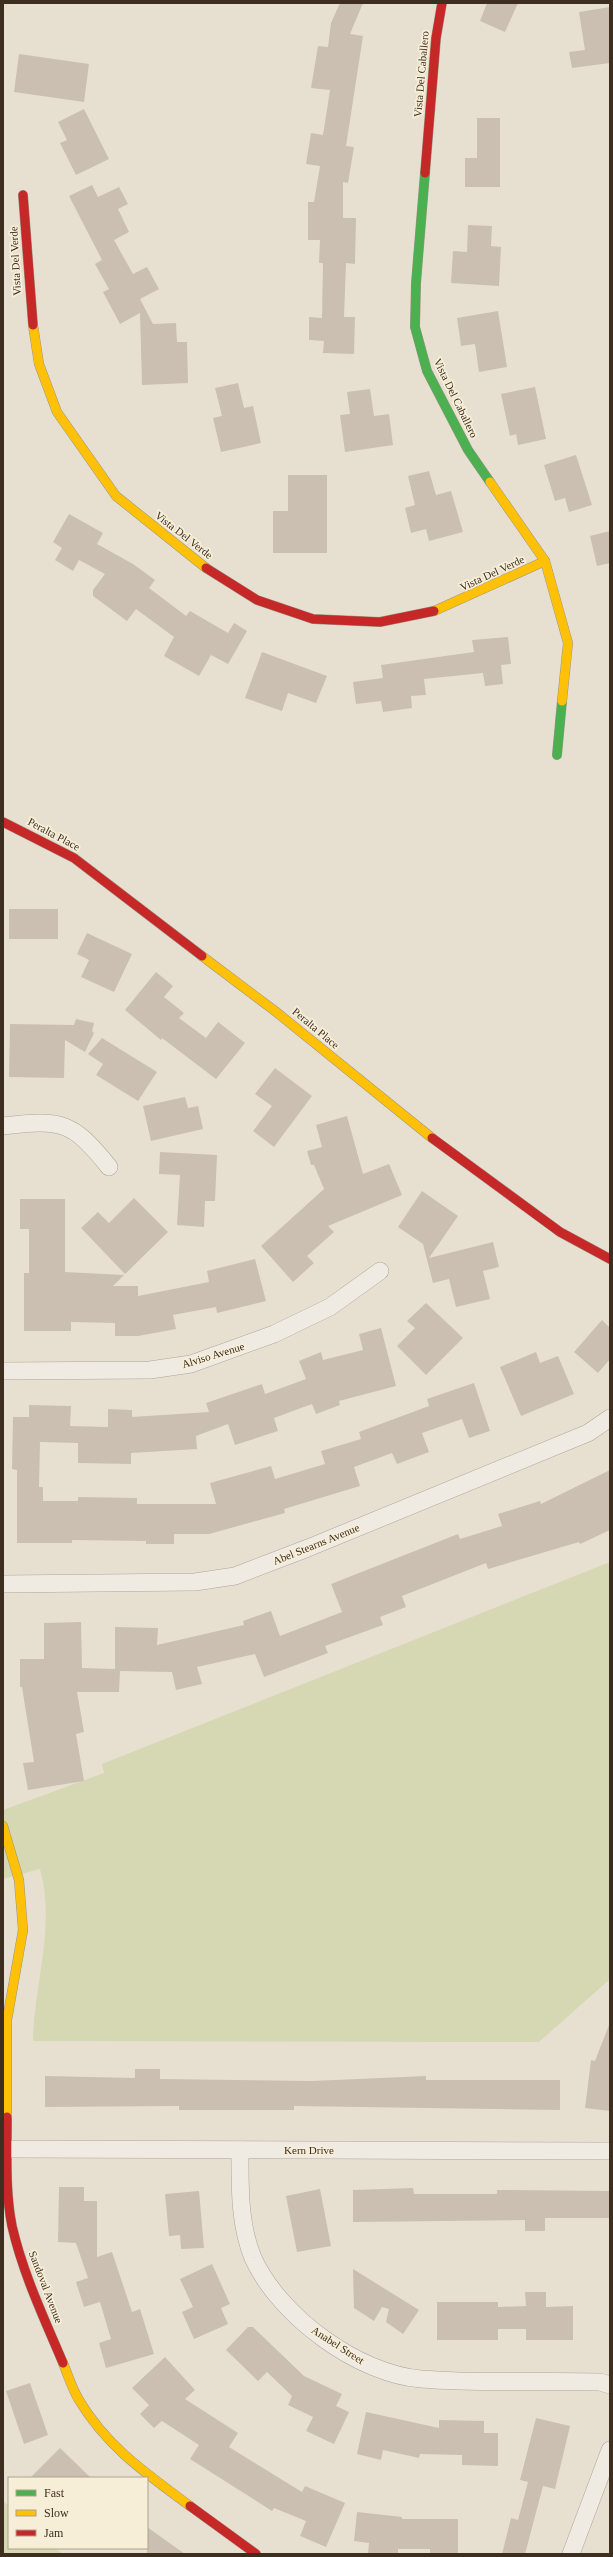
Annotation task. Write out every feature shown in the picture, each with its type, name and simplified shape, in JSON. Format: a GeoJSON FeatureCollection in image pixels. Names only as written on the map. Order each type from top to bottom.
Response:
{"type":"FeatureCollection","features":[{"type":"Feature","properties":{"kind":"street","name":"Vista Del Caballero"},"geometry":{"type":"LineString","coordinates":[[442,3],[436,38],[416,283],[415,327],[427,371],[468,450],[545,561],[568,643],[557,755]]}},
{"type":"Feature","properties":{"kind":"street","name":"Vista Del Verde"},"geometry":{"type":"LineString","coordinates":[[23,195],[28,250],[30,305],[39,364],[57,412],[116,496],[202,565],[257,600],[313,619],[380,622],[440,610],[545,561]]}},
{"type":"Feature","properties":{"kind":"street","name":"Peralta Place"},"geometry":{"type":"LineString","coordinates":[[3,822],[74,858],[276,1011],[413,1124],[560,1232],[610,1259]]}},
{"type":"Feature","properties":{"kind":"street"},"geometry":{"type":"LineString","coordinates":[[3,1126],[60,1124],[76,1131],[88,1141],[109,1167]]}},
{"type":"Feature","properties":{"kind":"street","name":"Alviso Avenue"},"geometry":{"type":"LineString","coordinates":[[3,1371],[150,1370],[191,1364],[274,1334],[330,1307],[380,1271]]}},
{"type":"Feature","properties":{"kind":"street","name":"Abel Stearns Avenue"},"geometry":{"type":"LineString","coordinates":[[3,1584],[195,1582],[235,1576],[308,1548],[588,1433],[610,1418]]}},
{"type":"Feature","properties":{"kind":"street","name":"Sandoval Avenue"},"geometry":{"type":"LineString","coordinates":[[3,1826],[19,1880],[24,1930],[7,2020],[8,2196],[12,2225],[22,2265],[78,2399],[105,2436],[131,2463],[256,2554]]}},
{"type":"Feature","properties":{"kind":"street","name":"Kern Drive"},"geometry":{"type":"LineString","coordinates":[[8,2149],[610,2151]]}},
{"type":"Feature","properties":{"kind":"street","name":"Anabel Street"},"geometry":{"type":"LineString","coordinates":[[240,2150],[243,2224],[253,2258],[270,2289],[310,2328],[363,2363],[421,2379],[594,2382],[610,2385]]}},
{"type":"Feature","properties":{"kind":"street"},"geometry":{"type":"LineString","coordinates":[[572,2554],[610,2450]]}},
{"type":"Feature","properties":{"kind":"green space"},"geometry":{"type":"Polygon","coordinates":[[[610,1562],[610,1979],[539,2042],[33,2041],[34,2019],[45,1934],[46,1912],[44,1891],[40,1869],[3,1879],[3,1810],[104,1773],[102,1764],[610,1562]]]}},
{"type":"Feature","properties":{"kind":"green space"},"geometry":{"type":"Polygon","coordinates":[[[3,2501],[8,2505],[8,2549],[56,2549],[63,2554],[3,2554],[3,2501]]]}},
{"type":"Feature","properties":{"kind":"building"},"geometry":{"type":"Polygon","coordinates":[[[340,3],[363,3],[350,34],[363,36],[346,146],[354,147],[348,183],[343,182],[343,218],[356,218],[355,264],[346,263],[344,317],[355,317],[354,354],[323,353],[324,341],[309,340],[309,317],[322,318],[323,263],[319,263],[320,240],[308,240],[308,202],[314,202],[320,166],[306,164],[311,133],[323,135],[330,90],[311,88],[318,46],[328,47],[331,23],[340,3]]]}},
{"type":"Feature","properties":{"kind":"building"},"geometry":{"type":"Polygon","coordinates":[[[487,3],[518,3],[505,32],[480,21],[487,3]]]}},
{"type":"Feature","properties":{"kind":"building"},"geometry":{"type":"Polygon","coordinates":[[[610,7],[610,63],[572,68],[569,52],[585,50],[579,12],[610,7]]]}},
{"type":"Feature","properties":{"kind":"building"},"geometry":{"type":"Polygon","coordinates":[[[19,54],[89,64],[84,102],[14,92],[19,54]]]}},
{"type":"Feature","properties":{"kind":"building"},"geometry":{"type":"Polygon","coordinates":[[[84,109],[109,159],[76,175],[60,143],[67,140],[58,122],[84,109]]]}},
{"type":"Feature","properties":{"kind":"building"},"geometry":{"type":"Polygon","coordinates":[[[477,118],[500,118],[500,187],[465,187],[465,158],[477,158],[477,118]]]}},
{"type":"Feature","properties":{"kind":"building"},"geometry":{"type":"Polygon","coordinates":[[[92,185],[98,197],[119,187],[128,204],[118,209],[129,232],[114,240],[133,274],[147,267],[159,289],[140,299],[153,324],[176,323],[177,342],[187,342],[188,383],[142,385],[140,313],[120,324],[103,292],[109,289],[95,264],[102,260],[69,196],[92,185]]]}},
{"type":"Feature","properties":{"kind":"building"},"geometry":{"type":"Polygon","coordinates":[[[468,225],[492,226],[491,246],[501,247],[499,286],[451,283],[453,251],[467,252],[468,225]]]}},
{"type":"Feature","properties":{"kind":"building"},"geometry":{"type":"Polygon","coordinates":[[[498,311],[507,367],[479,372],[475,344],[461,346],[457,318],[498,311]]]}},
{"type":"Feature","properties":{"kind":"building"},"geometry":{"type":"Polygon","coordinates":[[[238,383],[244,408],[253,406],[261,443],[221,452],[213,418],[222,416],[215,388],[238,383]]]}},
{"type":"Feature","properties":{"kind":"building"},"geometry":{"type":"Polygon","coordinates":[[[535,387],[546,439],[518,445],[516,434],[510,436],[501,394],[535,387]]]}},
{"type":"Feature","properties":{"kind":"building"},"geometry":{"type":"Polygon","coordinates":[[[370,389],[374,416],[389,414],[393,445],[345,452],[340,415],[350,414],[347,392],[370,389]]]}},
{"type":"Feature","properties":{"kind":"building"},"geometry":{"type":"Polygon","coordinates":[[[576,455],[592,505],[569,512],[565,498],[555,501],[544,465],[576,455]]]}},
{"type":"Feature","properties":{"kind":"building"},"geometry":{"type":"Polygon","coordinates":[[[429,471],[436,495],[451,491],[463,532],[429,541],[426,529],[411,533],[405,508],[415,505],[408,476],[429,471]]]}},
{"type":"Feature","properties":{"kind":"building"},"geometry":{"type":"Polygon","coordinates":[[[288,475],[327,475],[327,553],[273,553],[273,511],[288,511],[288,475]]]}},
{"type":"Feature","properties":{"kind":"building"},"geometry":{"type":"Polygon","coordinates":[[[69,514],[103,533],[97,544],[133,564],[155,580],[149,588],[186,616],[190,611],[228,633],[234,623],[247,631],[228,664],[211,655],[199,676],[164,656],[174,637],[136,609],[127,621],[93,596],[93,590],[105,574],[79,560],[73,571],[55,560],[62,548],[53,542],[69,514]]]}},
{"type":"Feature","properties":{"kind":"building"},"geometry":{"type":"Polygon","coordinates":[[[610,531],[610,563],[597,566],[590,536],[610,531]]]}},
{"type":"Feature","properties":{"kind":"building"},"geometry":{"type":"Polygon","coordinates":[[[508,637],[511,664],[501,665],[503,684],[485,686],[483,673],[424,679],[426,695],[411,696],[412,708],[383,712],[381,701],[356,704],[353,682],[383,678],[381,665],[474,652],[472,640],[508,637]]]}},
{"type":"Feature","properties":{"kind":"building"},"geometry":{"type":"Polygon","coordinates":[[[262,652],[327,676],[316,703],[288,693],[282,711],[245,698],[262,652]]]}},
{"type":"Feature","properties":{"kind":"building"},"geometry":{"type":"Polygon","coordinates":[[[9,909],[58,909],[58,939],[9,939],[9,909]]]}},
{"type":"Feature","properties":{"kind":"building"},"geometry":{"type":"Polygon","coordinates":[[[87,933],[132,954],[114,992],[81,977],[89,960],[77,954],[87,933]]]}},
{"type":"Feature","properties":{"kind":"building"},"geometry":{"type":"Polygon","coordinates":[[[156,972],[173,986],[164,997],[184,1013],[179,1018],[206,1038],[218,1022],[245,1043],[216,1079],[162,1038],[161,1040],[125,1010],[156,972]]]}},
{"type":"Feature","properties":{"kind":"building"},"geometry":{"type":"Polygon","coordinates":[[[76,1019],[94,1023],[92,1031],[94,1033],[85,1052],[65,1040],[64,1078],[9,1077],[10,1024],[74,1025],[76,1019]]]}},
{"type":"Feature","properties":{"kind":"building"},"geometry":{"type":"Polygon","coordinates":[[[102,1038],[157,1072],[138,1101],[96,1075],[103,1064],[88,1054],[102,1038]]]}},
{"type":"Feature","properties":{"kind":"building"},"geometry":{"type":"Polygon","coordinates":[[[275,1068],[312,1096],[274,1147],[253,1131],[272,1106],[255,1094],[275,1068]]]}},
{"type":"Feature","properties":{"kind":"building"},"geometry":{"type":"Polygon","coordinates":[[[185,1097],[188,1108],[198,1106],[203,1129],[151,1141],[143,1106],[185,1097]]]}},
{"type":"Feature","properties":{"kind":"building"},"geometry":{"type":"Polygon","coordinates":[[[347,1116],[363,1174],[389,1164],[402,1195],[328,1226],[334,1232],[307,1256],[314,1263],[293,1282],[261,1246],[324,1189],[314,1165],[311,1165],[307,1151],[322,1147],[316,1125],[347,1116]]]}},
{"type":"Feature","properties":{"kind":"building"},"geometry":{"type":"Polygon","coordinates":[[[160,1152],[217,1155],[215,1201],[205,1201],[204,1227],[177,1225],[180,1175],[159,1174],[160,1152]]]}},
{"type":"Feature","properties":{"kind":"building"},"geometry":{"type":"Polygon","coordinates":[[[422,1191],[458,1216],[429,1258],[493,1242],[499,1267],[483,1271],[490,1299],[456,1307],[449,1279],[433,1283],[423,1244],[398,1227],[422,1191]]]}},
{"type":"Feature","properties":{"kind":"building"},"geometry":{"type":"Polygon","coordinates":[[[134,1198],[168,1232],[125,1274],[81,1228],[98,1212],[109,1223],[134,1198]]]}},
{"type":"Feature","properties":{"kind":"building"},"geometry":{"type":"Polygon","coordinates":[[[20,1199],[65,1199],[65,1272],[124,1275],[113,1286],[138,1286],[138,1296],[209,1282],[207,1271],[255,1259],[266,1301],[217,1313],[216,1307],[173,1315],[176,1329],[138,1336],[115,1336],[115,1323],[71,1322],[71,1331],[24,1331],[24,1273],[29,1273],[29,1229],[20,1229],[20,1199]]]}},
{"type":"Feature","properties":{"kind":"building"},"geometry":{"type":"Polygon","coordinates":[[[426,1303],[463,1338],[426,1375],[397,1346],[415,1328],[407,1321],[426,1303]]]}},
{"type":"Feature","properties":{"kind":"building"},"geometry":{"type":"Polygon","coordinates":[[[602,1320],[610,1328],[610,1359],[598,1373],[574,1352],[602,1320]]]}},
{"type":"Feature","properties":{"kind":"building"},"geometry":{"type":"Polygon","coordinates":[[[381,1328],[396,1386],[339,1401],[340,1405],[316,1414],[312,1404],[274,1418],[278,1431],[235,1445],[228,1424],[196,1436],[197,1449],[131,1453],[131,1464],[78,1463],[78,1443],[40,1442],[39,1487],[43,1487],[43,1501],[78,1501],[78,1497],[137,1498],[137,1504],[216,1504],[210,1483],[271,1466],[275,1479],[325,1464],[321,1451],[361,1439],[359,1432],[429,1406],[427,1399],[474,1383],[490,1431],[469,1438],[462,1419],[422,1433],[429,1452],[397,1464],[392,1453],[354,1467],[360,1486],[284,1509],[285,1513],[209,1534],[174,1534],[174,1544],[146,1544],[146,1541],[72,1540],[72,1543],[17,1543],[17,1470],[12,1469],[13,1417],[29,1417],[29,1405],[71,1406],[70,1426],[108,1427],[108,1409],[132,1410],[132,1417],[209,1412],[206,1403],[262,1384],[265,1394],[306,1379],[299,1361],[321,1352],[323,1360],[363,1350],[359,1334],[381,1328]]]}},
{"type":"Feature","properties":{"kind":"building"},"geometry":{"type":"Polygon","coordinates":[[[536,1352],[540,1363],[558,1356],[574,1394],[521,1416],[500,1367],[536,1352]]]}},
{"type":"Feature","properties":{"kind":"building"},"geometry":{"type":"Polygon","coordinates":[[[610,1470],[610,1530],[580,1544],[579,1542],[488,1569],[486,1563],[402,1596],[406,1607],[380,1617],[383,1625],[325,1646],[328,1653],[264,1677],[255,1654],[197,1667],[202,1684],[176,1690],[172,1672],[120,1671],[119,1692],[77,1692],[84,1732],[76,1734],[84,1781],[28,1790],[23,1763],[34,1762],[22,1687],[20,1687],[20,1659],[44,1659],[44,1623],[81,1622],[82,1668],[115,1669],[115,1627],[158,1628],[157,1645],[244,1625],[243,1621],[271,1611],[280,1636],[342,1612],[331,1584],[458,1534],[460,1539],[502,1526],[498,1514],[540,1501],[541,1504],[610,1470]]]}},
{"type":"Feature","properties":{"kind":"building"},"geometry":{"type":"Polygon","coordinates":[[[609,2025],[610,2111],[585,2108],[591,2060],[595,2061],[609,2025]]]}},
{"type":"Feature","properties":{"kind":"building"},"geometry":{"type":"Polygon","coordinates":[[[135,2069],[160,2069],[160,2079],[312,2081],[426,2076],[426,2080],[560,2080],[560,2110],[294,2106],[294,2110],[179,2110],[179,2106],[45,2107],[45,2076],[135,2078],[135,2069]]]}},
{"type":"Feature","properties":{"kind":"building"},"geometry":{"type":"Polygon","coordinates":[[[59,2187],[84,2187],[84,2201],[97,2201],[97,2257],[112,2252],[132,2312],[140,2309],[154,2354],[106,2368],[99,2343],[111,2339],[100,2302],[84,2307],[76,2282],[88,2278],[76,2243],[58,2242],[59,2187]]]}},
{"type":"Feature","properties":{"kind":"building"},"geometry":{"type":"Polygon","coordinates":[[[413,2188],[414,2194],[497,2194],[497,2190],[610,2191],[610,2218],[545,2218],[545,2231],[525,2231],[525,2220],[353,2222],[353,2190],[413,2188]]]}},
{"type":"Feature","properties":{"kind":"building"},"geometry":{"type":"Polygon","coordinates":[[[320,2189],[331,2246],[297,2252],[286,2196],[320,2189]]]}},
{"type":"Feature","properties":{"kind":"building"},"geometry":{"type":"Polygon","coordinates":[[[199,2191],[204,2248],[181,2249],[180,2235],[169,2236],[165,2194],[199,2191]]]}},
{"type":"Feature","properties":{"kind":"building"},"geometry":{"type":"Polygon","coordinates":[[[212,2264],[230,2304],[221,2308],[228,2324],[194,2339],[182,2312],[193,2307],[180,2279],[212,2264]]]}},
{"type":"Feature","properties":{"kind":"building"},"geometry":{"type":"Polygon","coordinates":[[[353,2269],[419,2310],[403,2334],[386,2322],[389,2309],[382,2307],[374,2321],[354,2308],[353,2269]]]}},
{"type":"Feature","properties":{"kind":"building"},"geometry":{"type":"Polygon","coordinates":[[[525,2292],[546,2292],[546,2307],[573,2306],[573,2340],[526,2340],[526,2329],[498,2329],[498,2340],[437,2340],[437,2302],[498,2302],[498,2307],[526,2306],[525,2292]]]}},
{"type":"Feature","properties":{"kind":"building"},"geometry":{"type":"Polygon","coordinates":[[[248,2327],[253,2327],[304,2376],[342,2394],[336,2406],[349,2412],[334,2444],[306,2431],[313,2417],[288,2405],[292,2396],[267,2372],[258,2381],[226,2350],[248,2327]]]}},
{"type":"Feature","properties":{"kind":"building"},"geometry":{"type":"Polygon","coordinates":[[[165,2357],[195,2390],[185,2399],[238,2433],[229,2447],[302,2492],[305,2486],[345,2503],[326,2547],[300,2536],[306,2521],[274,2508],[272,2511],[190,2459],[199,2445],[162,2421],[154,2428],[140,2414],[149,2405],[132,2388],[165,2357]]]}},
{"type":"Feature","properties":{"kind":"building"},"geometry":{"type":"Polygon","coordinates":[[[30,2383],[48,2435],[24,2444],[6,2391],[30,2383]]]}},
{"type":"Feature","properties":{"kind":"building"},"geometry":{"type":"Polygon","coordinates":[[[366,2412],[439,2428],[439,2420],[484,2421],[484,2433],[498,2433],[498,2466],[462,2465],[462,2455],[420,2454],[419,2458],[383,2450],[381,2460],[357,2454],[366,2412]]]}},
{"type":"Feature","properties":{"kind":"building"},"geometry":{"type":"Polygon","coordinates":[[[536,2418],[570,2426],[555,2489],[543,2486],[525,2554],[502,2554],[511,2518],[518,2520],[528,2482],[520,2480],[536,2418]]]}},
{"type":"Feature","properties":{"kind":"building"},"geometry":{"type":"Polygon","coordinates":[[[60,2448],[90,2477],[31,2477],[60,2448]]]}},
{"type":"Feature","properties":{"kind":"building"},"geometry":{"type":"Polygon","coordinates":[[[357,2512],[402,2517],[402,2519],[458,2519],[458,2554],[430,2554],[430,2549],[398,2549],[398,2554],[368,2554],[369,2543],[354,2541],[357,2512]]]}},
{"type":"Feature","properties":{"kind":"building"},"geometry":{"type":"Polygon","coordinates":[[[148,2528],[185,2554],[147,2554],[148,2528]]]}},
{"type":"Feature","properties":{"kind":"traffic: fast"},"geometry":{"type":"LineString","coordinates":[[425,173],[416,283],[415,327],[427,371],[468,450],[490,482]]}},
{"type":"Feature","properties":{"kind":"traffic: fast"},"geometry":{"type":"LineString","coordinates":[[557,755],[562,701]]}},
{"type":"Feature","properties":{"kind":"traffic: slow"},"geometry":{"type":"LineString","coordinates":[[33,325],[39,364],[57,412],[116,496],[206,568]]}},
{"type":"Feature","properties":{"kind":"traffic: slow"},"geometry":{"type":"LineString","coordinates":[[490,482],[545,561],[568,643],[562,701]]}},
{"type":"Feature","properties":{"kind":"traffic: slow"},"geometry":{"type":"LineString","coordinates":[[434,611],[545,561]]}},
{"type":"Feature","properties":{"kind":"traffic: slow"},"geometry":{"type":"LineString","coordinates":[[202,956],[275,1011],[432,1138]]}},
{"type":"Feature","properties":{"kind":"traffic: slow"},"geometry":{"type":"LineString","coordinates":[[3,1826],[19,1880],[23,1930],[7,2020],[7,2117]]}},
{"type":"Feature","properties":{"kind":"traffic: slow"},"geometry":{"type":"LineString","coordinates":[[63,2363],[77,2396],[90,2417],[102,2432],[143,2471],[190,2506]]}},
{"type":"Feature","properties":{"kind":"traffic: jam"},"geometry":{"type":"LineString","coordinates":[[425,173],[436,38],[442,3]]}},
{"type":"Feature","properties":{"kind":"traffic: jam"},"geometry":{"type":"LineString","coordinates":[[23,195],[33,325]]}},
{"type":"Feature","properties":{"kind":"traffic: jam"},"geometry":{"type":"LineString","coordinates":[[206,568],[257,600],[313,619],[380,622],[434,611]]}},
{"type":"Feature","properties":{"kind":"traffic: jam"},"geometry":{"type":"LineString","coordinates":[[3,822],[74,858],[202,956]]}},
{"type":"Feature","properties":{"kind":"traffic: jam"},"geometry":{"type":"LineString","coordinates":[[432,1138],[560,1232],[610,1259]]}},
{"type":"Feature","properties":{"kind":"traffic: jam"},"geometry":{"type":"LineString","coordinates":[[7,2117],[7,2186],[12,2226],[28,2279],[63,2363]]}},
{"type":"Feature","properties":{"kind":"traffic: jam"},"geometry":{"type":"LineString","coordinates":[[190,2506],[256,2554]]}}]}
